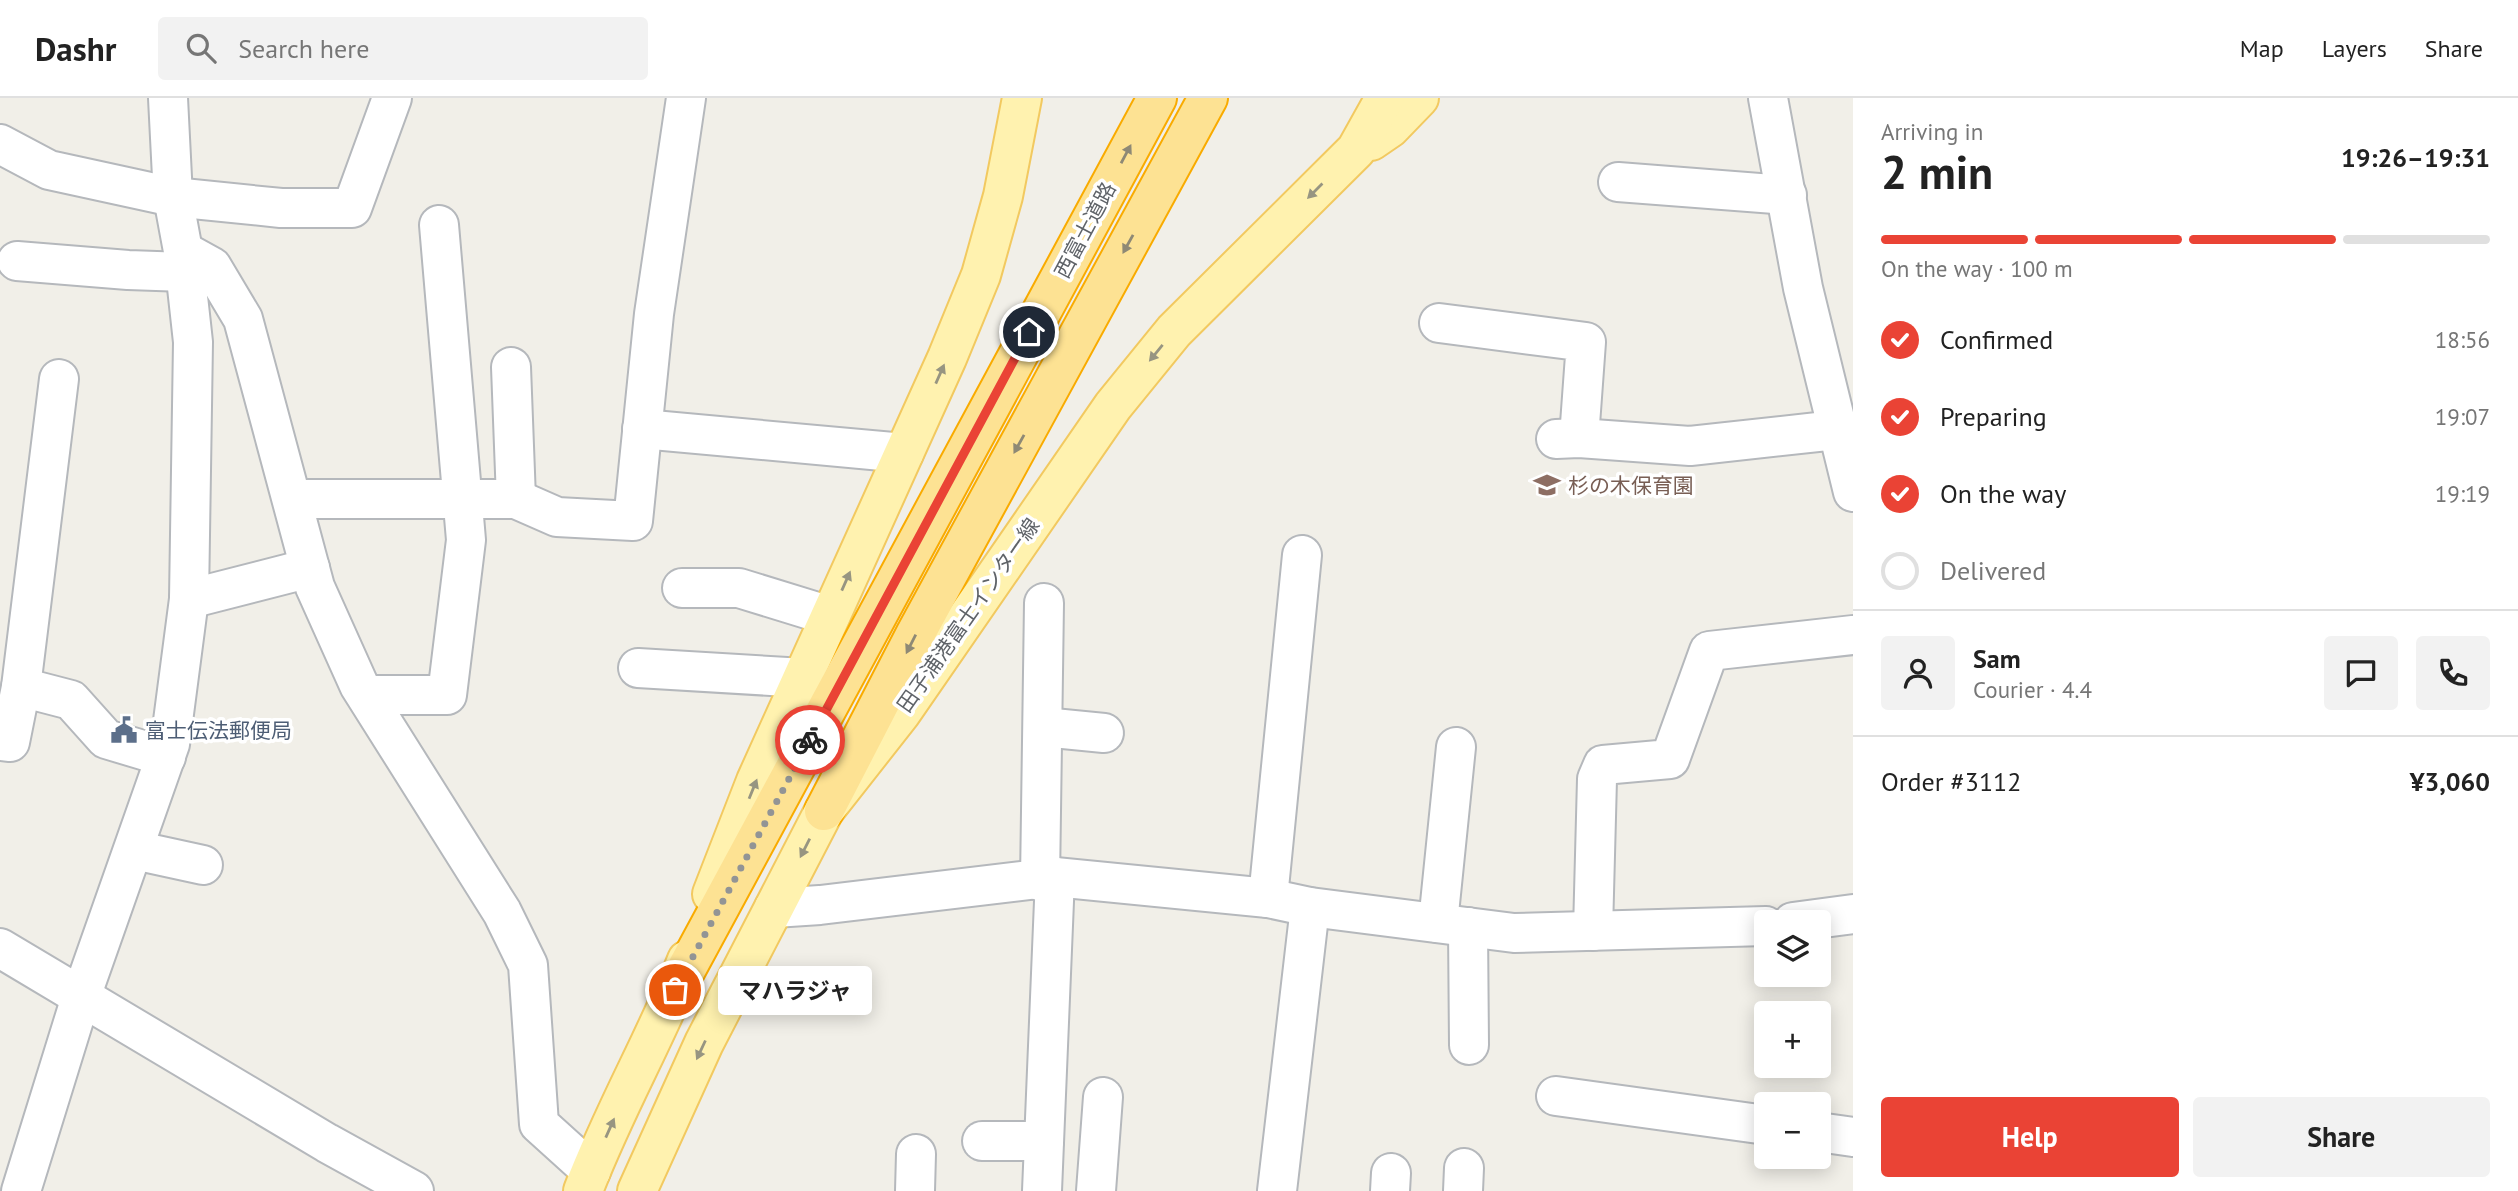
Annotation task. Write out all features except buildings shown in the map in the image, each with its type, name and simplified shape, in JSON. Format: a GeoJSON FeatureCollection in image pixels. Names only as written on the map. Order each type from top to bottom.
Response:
{"type":"FeatureCollection","features":[{"type":"Feature","properties":{"kind":"highway","name":"西富士道路"},"geometry":{"type":"LineString","coordinates":[[675,990],[1157,98]]}},
{"type":"Feature","properties":{"kind":"highway","name":"西富士道路"},"geometry":{"type":"LineString","coordinates":[[824,811],[916,633],[1208,98]]}},
{"type":"Feature","properties":{"kind":"main road","name":"田子浦港富士インター線"},"geometry":{"type":"LineString","coordinates":[[637,1191],[704,1043],[824,811],[901,713],[1113,406],[1174,331],[1356,150],[1385,98]]}},
{"type":"Feature","properties":{"kind":"main road"},"geometry":{"type":"LineString","coordinates":[[1356,150],[1390,128],[1419,98]]}},
{"type":"Feature","properties":{"kind":"main road"},"geometry":{"type":"LineString","coordinates":[[587,1181],[632,1077],[675,990],[756,781],[947,358],[981,275],[1003,196],[1022,109]]}},
{"type":"Feature","properties":{"kind":"street"},"geometry":{"type":"LineString","coordinates":[[21,1191],[81,997],[170,744],[189,599],[193,342],[173,197],[168,98]]}},
{"type":"Feature","properties":{"kind":"street"},"geometry":{"type":"LineString","coordinates":[[0,144],[49,170],[173,197],[281,208],[352,208],[392,98]]}},
{"type":"Feature","properties":{"kind":"street"},"geometry":{"type":"LineString","coordinates":[[292,499],[516,499],[557,517],[633,521],[654,314],[685,98]]}},
{"type":"Feature","properties":{"kind":"street"},"geometry":{"type":"LineString","coordinates":[[1768,98],[1803,288],[1853,492]]}},
{"type":"Feature","properties":{"kind":"street"},"geometry":{"type":"LineString","coordinates":[[1618,182],[1787,195]]}},
{"type":"Feature","properties":{"kind":"street"},"geometry":{"type":"LineString","coordinates":[[367,695],[447,695],[466,540],[439,226]]}},
{"type":"Feature","properties":{"kind":"street"},"geometry":{"type":"LineString","coordinates":[[17,261],[128,270],[184,262],[212,267],[243,319],[315,587],[359,685],[502,912],[528,965],[539,1124],[587,1181]]}},
{"type":"Feature","properties":{"kind":"street"},"geometry":{"type":"LineString","coordinates":[[1439,323],[1586,342],[1568,439],[1690,446],[1836,430]]}},
{"type":"Feature","properties":{"kind":"street"},"geometry":{"type":"LineString","coordinates":[[511,367],[516,499]]}},
{"type":"Feature","properties":{"kind":"street"},"geometry":{"type":"LineString","coordinates":[[0,741],[10,742],[21,687],[59,379]]}},
{"type":"Feature","properties":{"kind":"street"},"geometry":{"type":"LineString","coordinates":[[642,429],[904,453]]}},
{"type":"Feature","properties":{"kind":"street"},"geometry":{"type":"LineString","coordinates":[[1268,898],[1302,555]]}},
{"type":"Feature","properties":{"kind":"street"},"geometry":{"type":"LineString","coordinates":[[189,599],[310,568]]}},
{"type":"Feature","properties":{"kind":"street"},"geometry":{"type":"LineString","coordinates":[[682,588],[740,588],[830,616]]}},
{"type":"Feature","properties":{"kind":"street"},"geometry":{"type":"LineString","coordinates":[[1042,1191],[1048,879],[1042,727],[1044,603]]}},
{"type":"Feature","properties":{"kind":"street"},"geometry":{"type":"LineString","coordinates":[[1593,931],[1597,779],[1603,765],[1670,759],[1709,651],[1853,635]]}},
{"type":"Feature","properties":{"kind":"street"},"geometry":{"type":"LineString","coordinates":[[638,668],[804,678]]}},
{"type":"Feature","properties":{"kind":"street"},"geometry":{"type":"LineString","coordinates":[[21,687],[71,700],[106,739],[166,757]]}},
{"type":"Feature","properties":{"kind":"street"},"geometry":{"type":"LineString","coordinates":[[1042,727],[1104,733]]}},
{"type":"Feature","properties":{"kind":"street"},"geometry":{"type":"LineString","coordinates":[[1456,747],[1453,925],[1469,1045]]}},
{"type":"Feature","properties":{"kind":"street"},"geometry":{"type":"LineString","coordinates":[[134,850],[203,865]]}},
{"type":"Feature","properties":{"kind":"street"},"geometry":{"type":"LineString","coordinates":[[774,908],[1048,879],[1268,898],[1514,933],[1754,926]]}},
{"type":"Feature","properties":{"kind":"street"},"geometry":{"type":"LineString","coordinates":[[1277,1191],[1310,906]]}},
{"type":"Feature","properties":{"kind":"street"},"geometry":{"type":"LineString","coordinates":[[1831,917],[1853,914]]}},
{"type":"Feature","properties":{"kind":"street"},"geometry":{"type":"LineString","coordinates":[[0,948],[327,1143],[414,1191]]}},
{"type":"Feature","properties":{"kind":"street"},"geometry":{"type":"LineString","coordinates":[[1556,1096],[1754,1123]]}},
{"type":"Feature","properties":{"kind":"street"},"geometry":{"type":"LineString","coordinates":[[1096,1191],[1103,1097]]}},
{"type":"Feature","properties":{"kind":"street"},"geometry":{"type":"LineString","coordinates":[[1831,1134],[1853,1137]]}},
{"type":"Feature","properties":{"kind":"street"},"geometry":{"type":"LineString","coordinates":[[982,1142],[1044,1141]]}},
{"type":"Feature","properties":{"kind":"way so far"},"geometry":{"type":"LineString","coordinates":[[675,990],[810,740]]}},
{"type":"Feature","properties":{"kind":"place","name":"杉の木保育園"},"geometry":{"type":"Point","coordinates":[1547,485]}},
{"type":"Feature","properties":{"kind":"place","name":"富士伝法郵便局"},"geometry":{"type":"Point","coordinates":[124,730]}},
{"type":"Feature","properties":{"kind":"place","name":"マハラジャ"},"geometry":{"type":"Point","coordinates":[675,990]}},
{"type":"Feature","properties":{"kind":"route"},"geometry":{"type":"LineString","coordinates":[[810,740],[1029,332]]}}]}
